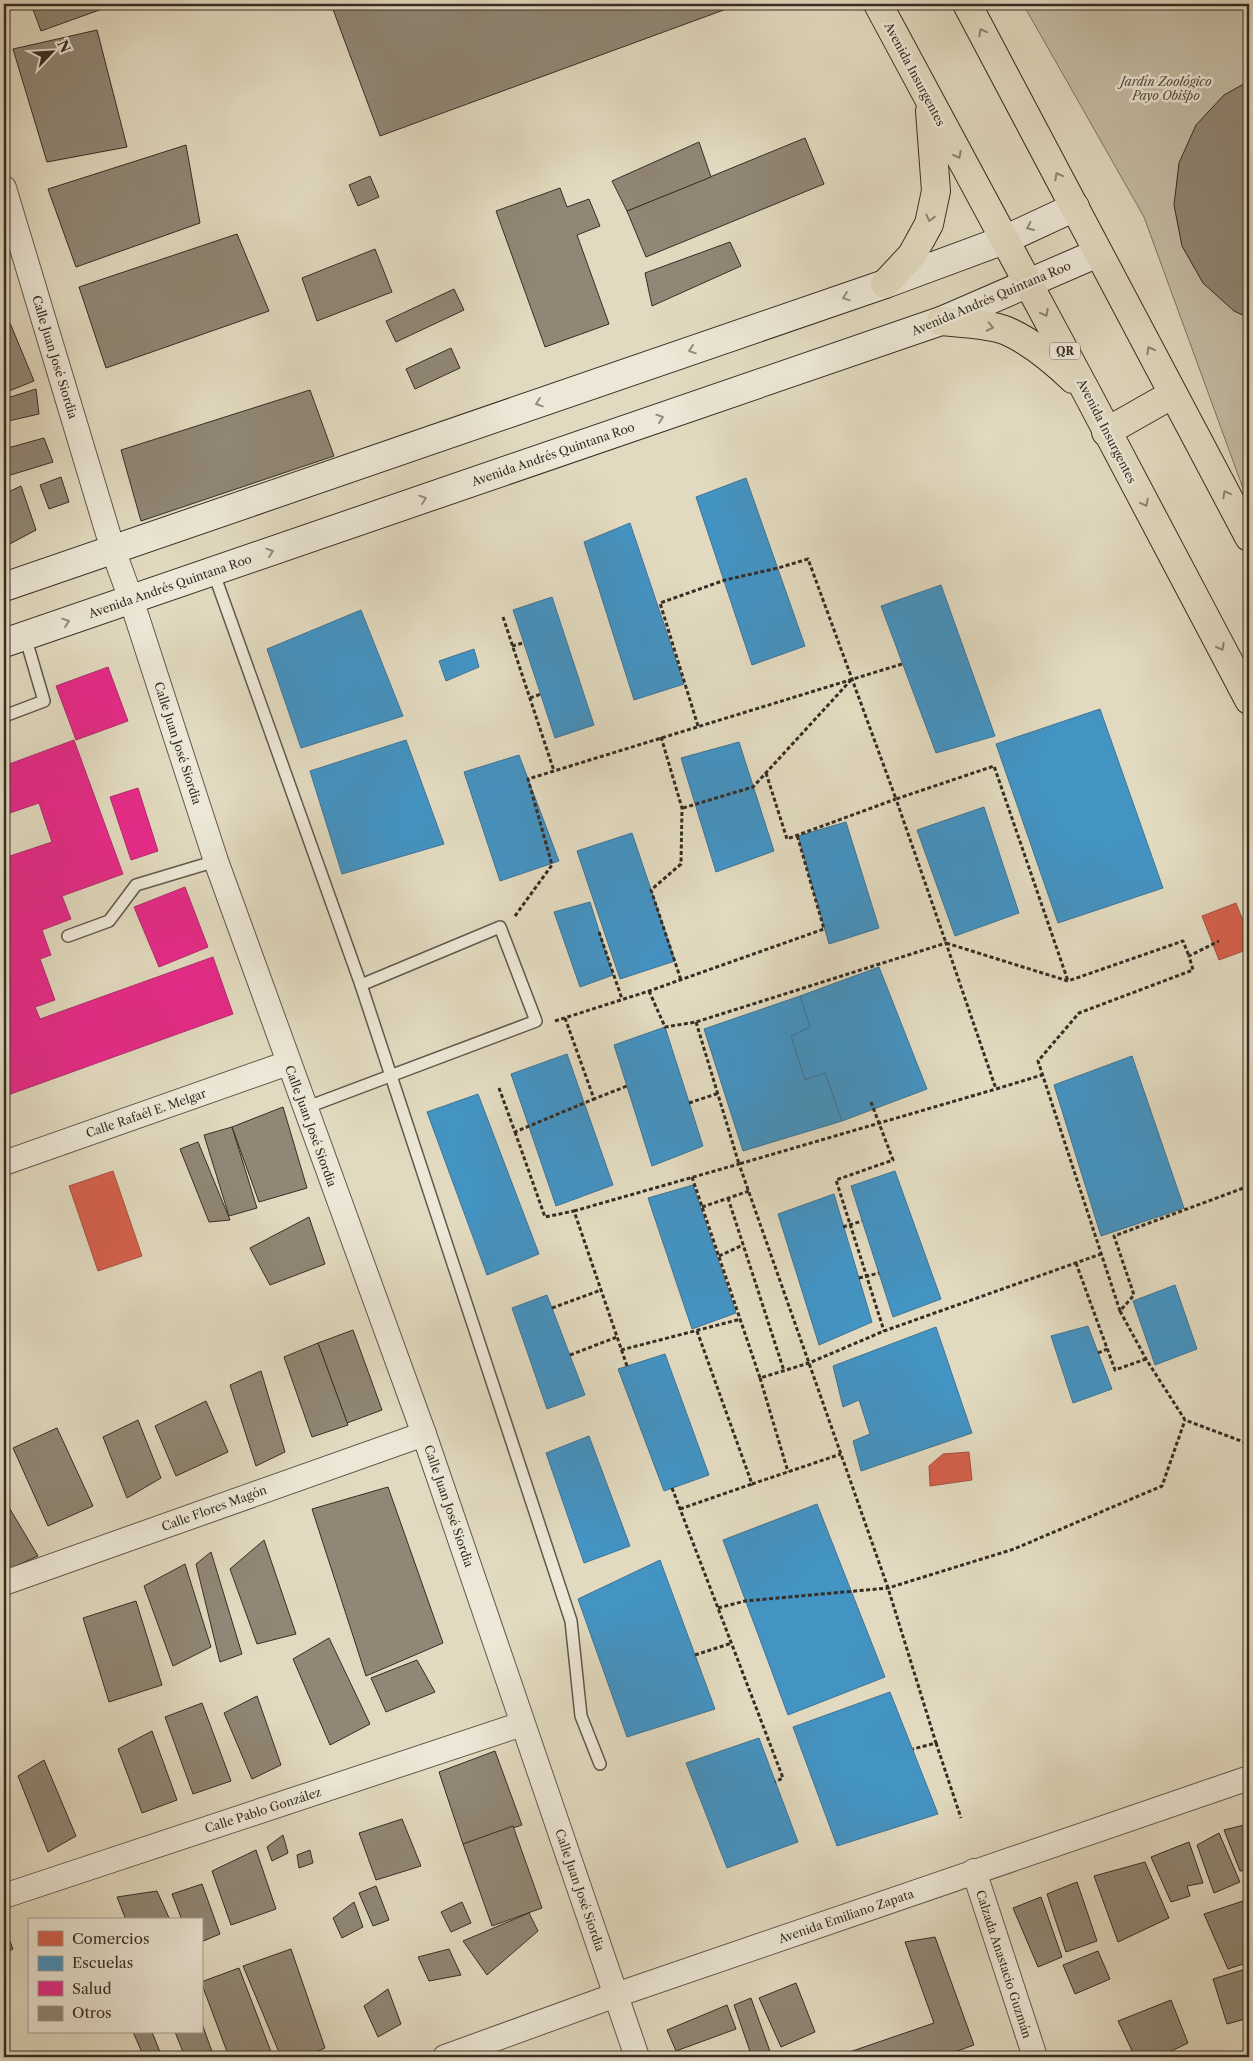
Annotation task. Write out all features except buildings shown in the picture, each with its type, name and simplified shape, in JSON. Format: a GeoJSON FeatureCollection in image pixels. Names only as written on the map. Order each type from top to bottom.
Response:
{"type":"FeatureCollection","features":[{"type":"Feature","properties":{"kind":"main road","name":"Avenida Insurgentes"},"geometry":{"type":"LineString","coordinates":[[878,4],[1086,390],[1106,432],[1249,700]]}},
{"type":"Feature","properties":{"kind":"main road"},"geometry":{"type":"LineString","coordinates":[[967,4],[1249,537]]}},
{"type":"Feature","properties":{"kind":"main road"},"geometry":{"type":"LineString","coordinates":[[885,284],[912,255],[929,224],[936,191],[929,100]]}},
{"type":"Feature","properties":{"kind":"main road"},"geometry":{"type":"LineString","coordinates":[[4,587],[885,284],[1004,240],[1075,207]]}},
{"type":"Feature","properties":{"kind":"main road","name":"Avenida Andrés Quintana Roo"},"geometry":{"type":"LineString","coordinates":[[14,639],[941,322],[1098,253]]}},
{"type":"Feature","properties":{"kind":"main road"},"geometry":{"type":"LineString","coordinates":[[941,322],[984,326],[1006,331],[1035,346],[1086,390]]}},
{"type":"Feature","properties":{"kind":"main road"},"geometry":{"type":"LineString","coordinates":[[1106,432],[1173,394]]}},
{"type":"Feature","properties":{"kind":"street","name":"Calle Juan José Siordia"},"geometry":{"type":"LineString","coordinates":[[4,188],[113,550],[131,599],[216,861],[424,1434],[637,2057]]}},
{"type":"Feature","properties":{"kind":"street","name":"Calle Rafaél E. Melgar"},"geometry":{"type":"LineString","coordinates":[[4,1163],[288,1063]]}},
{"type":"Feature","properties":{"kind":"street","name":"Calle Flores Magón"},"geometry":{"type":"LineString","coordinates":[[4,1583],[424,1434]]}},
{"type":"Feature","properties":{"kind":"street","name":"Calle Pablo González"},"geometry":{"type":"LineString","coordinates":[[4,1896],[522,1724]]}},
{"type":"Feature","properties":{"kind":"street","name":"Avenida Emiliano Zapata"},"geometry":{"type":"LineString","coordinates":[[444,2057],[616,1995],[1249,1778]]}},
{"type":"Feature","properties":{"kind":"street","name":"Calzada Anastacio Guzmán"},"geometry":{"type":"LineString","coordinates":[[974,1871],[1035,2057]]}},
{"type":"Feature","properties":{"kind":"lane"},"geometry":{"type":"LineString","coordinates":[[214,571],[392,1076],[571,1621],[581,1716],[600,1764]]}},
{"type":"Feature","properties":{"kind":"lane"},"geometry":{"type":"LineString","coordinates":[[7,715],[44,701],[14,639]]}},
{"type":"Feature","properties":{"kind":"lane"},"geometry":{"type":"LineString","coordinates":[[68,936],[109,921],[136,885],[216,861]]}},
{"type":"Feature","properties":{"kind":"lane"},"geometry":{"type":"LineString","coordinates":[[305,1108],[536,1021],[500,927],[361,985]]}},
{"type":"Feature","properties":{"kind":"path"},"geometry":{"type":"LineString","coordinates":[[698,726],[660,603],[725,580],[808,559],[896,799],[996,1089]]}},
{"type":"Feature","properties":{"kind":"path"},"geometry":{"type":"LineString","coordinates":[[503,617],[554,771]]}},
{"type":"Feature","properties":{"kind":"path"},"geometry":{"type":"LineString","coordinates":[[512,646],[523,642]]}},
{"type":"Feature","properties":{"kind":"path"},"geometry":{"type":"LineString","coordinates":[[513,918],[552,865],[528,779],[902,664]]}},
{"type":"Feature","properties":{"kind":"path"},"geometry":{"type":"LineString","coordinates":[[682,808],[753,787],[852,680]]}},
{"type":"Feature","properties":{"kind":"path"},"geometry":{"type":"LineString","coordinates":[[530,698],[541,694]]}},
{"type":"Feature","properties":{"kind":"path"},"geometry":{"type":"LineString","coordinates":[[661,737],[682,808],[681,864],[651,890],[681,980]]}},
{"type":"Feature","properties":{"kind":"path"},"geometry":{"type":"LineString","coordinates":[[766,773],[787,839],[994,766],[1068,981]]}},
{"type":"Feature","properties":{"kind":"path"},"geometry":{"type":"LineString","coordinates":[[550,1022],[649,991],[824,929],[797,836]]}},
{"type":"Feature","properties":{"kind":"path"},"geometry":{"type":"LineString","coordinates":[[599,932],[622,999]]}},
{"type":"Feature","properties":{"kind":"path"},"geometry":{"type":"LineString","coordinates":[[649,991],[664,1027],[696,1022],[946,942],[1068,981],[1183,941],[1193,970],[1080,1013],[1038,1061],[1120,1311],[1146,1359],[1184,1420],[1249,1444]]}},
{"type":"Feature","properties":{"kind":"path"},"geometry":{"type":"LineString","coordinates":[[1189,956],[1219,941]]}},
{"type":"Feature","properties":{"kind":"path"},"geometry":{"type":"LineString","coordinates":[[565,1018],[594,1099]]}},
{"type":"Feature","properties":{"kind":"path"},"geometry":{"type":"LineString","coordinates":[[696,1022],[749,1191],[888,1588],[961,1818]]}},
{"type":"Feature","properties":{"kind":"path"},"geometry":{"type":"LineString","coordinates":[[499,1088],[545,1217],[574,1211],[692,1178],[1042,1075]]}},
{"type":"Feature","properties":{"kind":"path"},"geometry":{"type":"LineString","coordinates":[[515,1132],[627,1086]]}},
{"type":"Feature","properties":{"kind":"path"},"geometry":{"type":"LineString","coordinates":[[689,1103],[719,1093]]}},
{"type":"Feature","properties":{"kind":"path"},"geometry":{"type":"LineString","coordinates":[[871,1102],[893,1160],[836,1180],[884,1331]]}},
{"type":"Feature","properties":{"kind":"path"},"geometry":{"type":"LineString","coordinates":[[692,1178],[741,1319],[788,1472]]}},
{"type":"Feature","properties":{"kind":"path"},"geometry":{"type":"LineString","coordinates":[[1120,1311],[1134,1295],[1114,1236],[1249,1186]]}},
{"type":"Feature","properties":{"kind":"path"},"geometry":{"type":"LineString","coordinates":[[702,1207],[749,1191]]}},
{"type":"Feature","properties":{"kind":"path"},"geometry":{"type":"LineString","coordinates":[[728,1198],[784,1371]]}},
{"type":"Feature","properties":{"kind":"path"},"geometry":{"type":"LineString","coordinates":[[574,1211],[627,1366]]}},
{"type":"Feature","properties":{"kind":"path"},"geometry":{"type":"LineString","coordinates":[[844,1227],[850,1223],[862,1221]]}},
{"type":"Feature","properties":{"kind":"path"},"geometry":{"type":"LineString","coordinates":[[719,1256],[743,1245]]}},
{"type":"Feature","properties":{"kind":"path"},"geometry":{"type":"LineString","coordinates":[[760,1378],[809,1363],[884,1331],[1101,1254]]}},
{"type":"Feature","properties":{"kind":"path"},"geometry":{"type":"LineString","coordinates":[[1076,1263],[1115,1370],[1146,1359]]}},
{"type":"Feature","properties":{"kind":"path"},"geometry":{"type":"LineString","coordinates":[[859,1278],[879,1273]]}},
{"type":"Feature","properties":{"kind":"path"},"geometry":{"type":"LineString","coordinates":[[552,1308],[601,1290]]}},
{"type":"Feature","properties":{"kind":"path"},"geometry":{"type":"LineString","coordinates":[[621,1350],[741,1319]]}},
{"type":"Feature","properties":{"kind":"path"},"geometry":{"type":"LineString","coordinates":[[697,1330],[752,1484]]}},
{"type":"Feature","properties":{"kind":"path"},"geometry":{"type":"LineString","coordinates":[[570,1355],[617,1337]]}},
{"type":"Feature","properties":{"kind":"path"},"geometry":{"type":"LineString","coordinates":[[1098,1353],[1107,1349]]}},
{"type":"Feature","properties":{"kind":"path"},"geometry":{"type":"LineString","coordinates":[[718,1608],[745,1600],[888,1588],[1014,1549],[1162,1486],[1184,1420]]}},
{"type":"Feature","properties":{"kind":"path"},"geometry":{"type":"LineString","coordinates":[[680,1509],[841,1454]]}},
{"type":"Feature","properties":{"kind":"path"},"geometry":{"type":"LineString","coordinates":[[672,1488],[783,1778],[775,1782]]}},
{"type":"Feature","properties":{"kind":"path"},"geometry":{"type":"LineString","coordinates":[[695,1655],[732,1643]]}},
{"type":"Feature","properties":{"kind":"path"},"geometry":{"type":"LineString","coordinates":[[913,1749],[936,1742]]}},
{"type":"Feature","properties":{"kind":"green space","name":"Jardín Zoológico Payo Obispo"},"geometry":{"type":"Polygon","coordinates":[[[1023,4],[1249,4],[1249,499],[1244,491],[1144,217],[1023,4]]]}}]}
